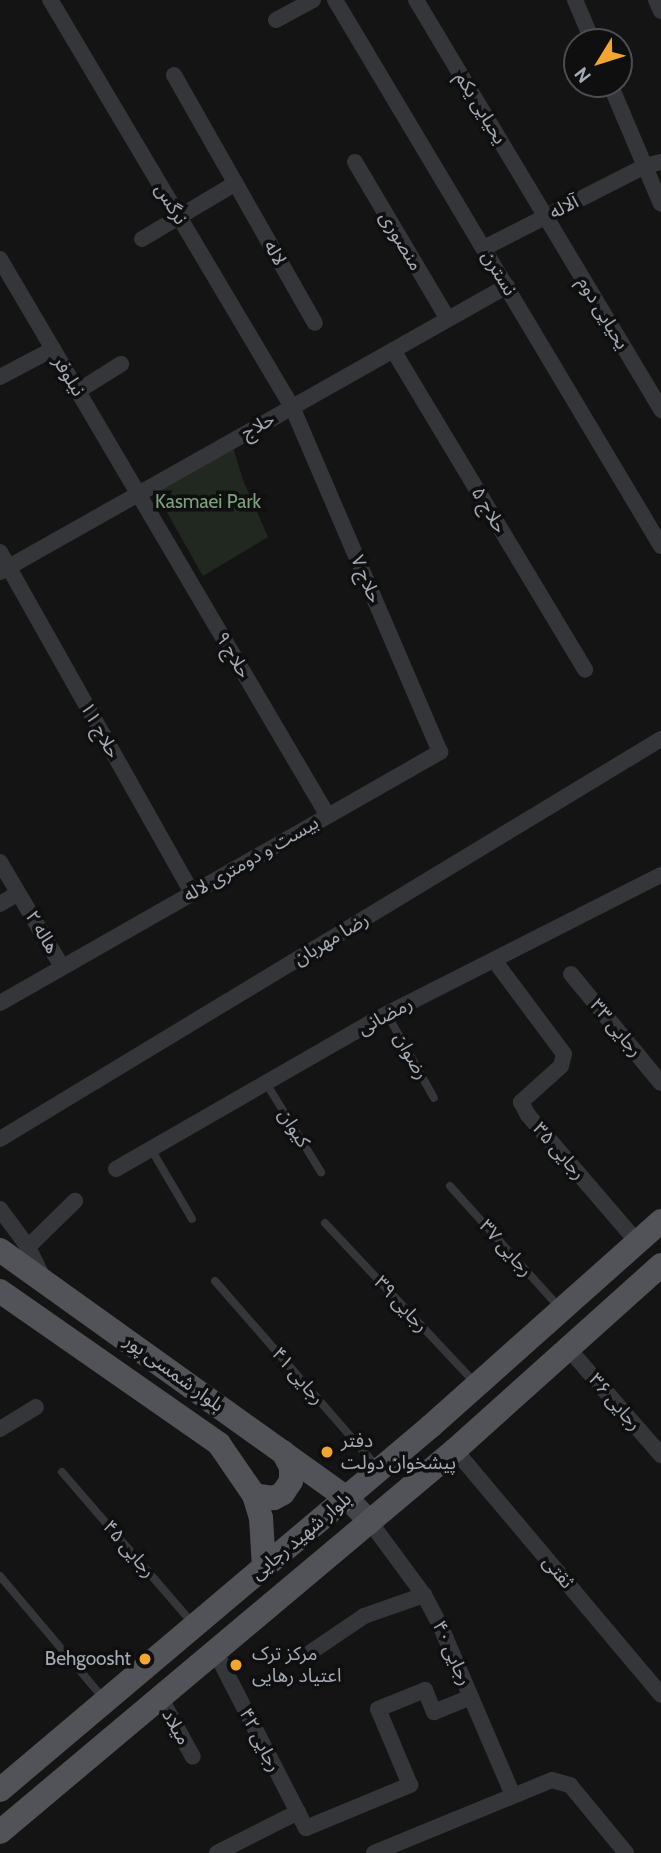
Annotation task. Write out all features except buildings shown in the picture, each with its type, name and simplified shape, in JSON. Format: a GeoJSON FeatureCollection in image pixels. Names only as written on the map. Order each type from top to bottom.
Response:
{"type":"FeatureCollection","features":[{"type":"Feature","properties":{"kind":"main road","name":"بلوار شهید رجایی"},"geometry":{"type":"LineString","coordinates":[[0,1790],[380,1470],[661,1222]]}},
{"type":"Feature","properties":{"kind":"main road","name":"بلوار شمسی پور"},"geometry":{"type":"LineString","coordinates":[[0,1250],[43,1278],[347,1498]]}},
{"type":"Feature","properties":{"kind":"main road","name":"بلوار شهید رجایی"},"geometry":{"type":"LineString","coordinates":[[0,1832],[455,1450],[661,1265]]}},
{"type":"Feature","properties":{"kind":"main road","name":"بلوار شمسی پور"},"geometry":{"type":"LineString","coordinates":[[0,1291],[219,1444],[254,1494],[261,1518],[264,1567]]}},
{"type":"Feature","properties":{"kind":"main road"},"geometry":{"type":"LineString","coordinates":[[254,1494],[274,1498],[283,1493],[290,1481],[291,1467],[283,1452]]}},
{"type":"Feature","properties":{"kind":"main road"},"geometry":{"type":"LineString","coordinates":[[347,1498],[370,1522]]}},
{"type":"Feature","properties":{"kind":"street","name":"نرگس"},"geometry":{"type":"LineString","coordinates":[[50,0],[292,407]]}},
{"type":"Feature","properties":{"kind":"street"},"geometry":{"type":"LineString","coordinates":[[276,20],[313,0]]}},
{"type":"Feature","properties":{"kind":"street","name":"نسترن"},"geometry":{"type":"LineString","coordinates":[[335,0],[661,546]]}},
{"type":"Feature","properties":{"kind":"street","name":"یحیایی یکم"},"geometry":{"type":"LineString","coordinates":[[416,0],[546,217]]}},
{"type":"Feature","properties":{"kind":"street"},"geometry":{"type":"LineString","coordinates":[[575,0],[587,28]]}},
{"type":"Feature","properties":{"kind":"street"},"geometry":{"type":"LineString","coordinates":[[656,0],[661,11]]}},
{"type":"Feature","properties":{"kind":"street","name":"لاله"},"geometry":{"type":"LineString","coordinates":[[174,75],[315,323]]}},
{"type":"Feature","properties":{"kind":"street"},"geometry":{"type":"LineString","coordinates":[[616,98],[661,204]]}},
{"type":"Feature","properties":{"kind":"street","name":"منصوری"},"geometry":{"type":"LineString","coordinates":[[355,162],[448,319]]}},
{"type":"Feature","properties":{"kind":"street","name":"آلاله"},"geometry":{"type":"LineString","coordinates":[[484,248],[645,166],[661,162]]}},
{"type":"Feature","properties":{"kind":"street"},"geometry":{"type":"LineString","coordinates":[[142,239],[236,183]]}},
{"type":"Feature","properties":{"kind":"street","name":"یحیایی دوم"},"geometry":{"type":"LineString","coordinates":[[546,217],[661,410]]}},
{"type":"Feature","properties":{"kind":"street","name":"نیلوفر"},"geometry":{"type":"LineString","coordinates":[[0,259],[138,494]]}},
{"type":"Feature","properties":{"kind":"street","name":"حلاج"},"geometry":{"type":"LineString","coordinates":[[4,570],[507,286]]}},
{"type":"Feature","properties":{"kind":"street"},"geometry":{"type":"LineString","coordinates":[[0,377],[53,349]]}},
{"type":"Feature","properties":{"kind":"street","name":"حلاج ۵"},"geometry":{"type":"LineString","coordinates":[[393,350],[585,670]]}},
{"type":"Feature","properties":{"kind":"street"},"geometry":{"type":"LineString","coordinates":[[78,391],[121,364]]}},
{"type":"Feature","properties":{"kind":"street","name":"حلاج ۷"},"geometry":{"type":"LineString","coordinates":[[292,407],[440,752]]}},
{"type":"Feature","properties":{"kind":"street","name":"حلاج ۹"},"geometry":{"type":"LineString","coordinates":[[138,494],[328,816]]}},
{"type":"Feature","properties":{"kind":"street","name":"حلاج ۱۱"},"geometry":{"type":"LineString","coordinates":[[0,552],[4,570],[192,893]]}},
{"type":"Feature","properties":{"kind":"street","name":"رضا مهربان"},"geometry":{"type":"LineString","coordinates":[[0,1139],[661,738]]}},
{"type":"Feature","properties":{"kind":"street","name":"بیست و دومتری لاله"},"geometry":{"type":"LineString","coordinates":[[0,1003],[440,752]]}},
{"type":"Feature","properties":{"kind":"street","name":"هاله ۲"},"geometry":{"type":"LineString","coordinates":[[0,862],[62,967]]}},
{"type":"Feature","properties":{"kind":"street","name":"رمضانی"},"geometry":{"type":"LineString","coordinates":[[116,1169],[387,1014],[661,875]]}},
{"type":"Feature","properties":{"kind":"street"},"geometry":{"type":"LineString","coordinates":[[0,904],[18,893]]}},
{"type":"Feature","properties":{"kind":"street","name":"رجایی ۳۵"},"geometry":{"type":"LineString","coordinates":[[494,960],[564,1054],[561,1066],[521,1102],[528,1115],[638,1243]]}},
{"type":"Feature","properties":{"kind":"street","name":"رجایی ۳۳"},"geometry":{"type":"LineString","coordinates":[[570,974],[661,1083]]}},
{"type":"Feature","properties":{"kind":"street"},"geometry":{"type":"LineString","coordinates":[[28,1247],[75,1201]]}},
{"type":"Feature","properties":{"kind":"street"},"geometry":{"type":"LineString","coordinates":[[0,1209],[28,1247],[43,1278]]}},
{"type":"Feature","properties":{"kind":"street","name":"رجایی ۳۶"},"geometry":{"type":"LineString","coordinates":[[568,1348],[661,1455]]}},
{"type":"Feature","properties":{"kind":"street"},"geometry":{"type":"LineString","coordinates":[[0,1429],[36,1407]]}},
{"type":"Feature","properties":{"kind":"street","name":"ثقتی"},"geometry":{"type":"LineString","coordinates":[[455,1450],[661,1695]]}},
{"type":"Feature","properties":{"kind":"street","name":"رجایی ۴۰"},"geometry":{"type":"LineString","coordinates":[[370,1522],[424,1595],[513,1795]]}},
{"type":"Feature","properties":{"kind":"street"},"geometry":{"type":"LineString","coordinates":[[311,1651],[364,1616],[424,1595]]}},
{"type":"Feature","properties":{"kind":"street","name":"رجایی ۴۲"},"geometry":{"type":"LineString","coordinates":[[215,1651],[306,1828],[410,1785],[378,1709],[425,1690],[435,1712],[471,1697]]}},
{"type":"Feature","properties":{"kind":"street","name":"میلاد"},"geometry":{"type":"LineString","coordinates":[[160,1697],[193,1757]]}},
{"type":"Feature","properties":{"kind":"street"},"geometry":{"type":"LineString","coordinates":[[374,1853],[552,1780],[570,1785],[626,1853]]}},
{"type":"Feature","properties":{"kind":"street"},"geometry":{"type":"LineString","coordinates":[[217,1853],[298,1812]]}},
{"type":"Feature","properties":{"kind":"lane","name":"رضوان"},"geometry":{"type":"LineString","coordinates":[[387,1014],[434,1098]]}},
{"type":"Feature","properties":{"kind":"lane","name":"کیوان"},"geometry":{"type":"LineString","coordinates":[[266,1083],[321,1172]]}},
{"type":"Feature","properties":{"kind":"lane"},"geometry":{"type":"LineString","coordinates":[[151,1149],[192,1219]]}},
{"type":"Feature","properties":{"kind":"lane","name":"رجایی ۳۷"},"geometry":{"type":"LineString","coordinates":[[450,1185],[562,1310]]}},
{"type":"Feature","properties":{"kind":"lane","name":"رجایی ۳۹"},"geometry":{"type":"LineString","coordinates":[[325,1223],[478,1385]]}},
{"type":"Feature","properties":{"kind":"lane","name":"رجایی ۴۱"},"geometry":{"type":"LineString","coordinates":[[215,1282],[380,1470]]}},
{"type":"Feature","properties":{"kind":"lane","name":"رجایی ۴۵"},"geometry":{"type":"LineString","coordinates":[[62,1472],[195,1626]]}},
{"type":"Feature","properties":{"kind":"lane"},"geometry":{"type":"LineString","coordinates":[[0,1576],[106,1701]]}},
{"type":"Feature","properties":{"kind":"green space","name":"Kasmaei Park"},"geometry":{"type":"Polygon","coordinates":[[[231,441],[243,480],[268,537],[203,576],[152,486],[231,441]]]}},
{"type":"Feature","properties":{"kind":"place","name":"دفتر پیشخوان دولت"},"geometry":{"type":"Point","coordinates":[327,1452]}},
{"type":"Feature","properties":{"kind":"place","name":"Behgoosht"},"geometry":{"type":"Point","coordinates":[145,1659]}},
{"type":"Feature","properties":{"kind":"place","name":"مرکز ترک اعتیاد رهایی"},"geometry":{"type":"Point","coordinates":[236,1665]}}]}
